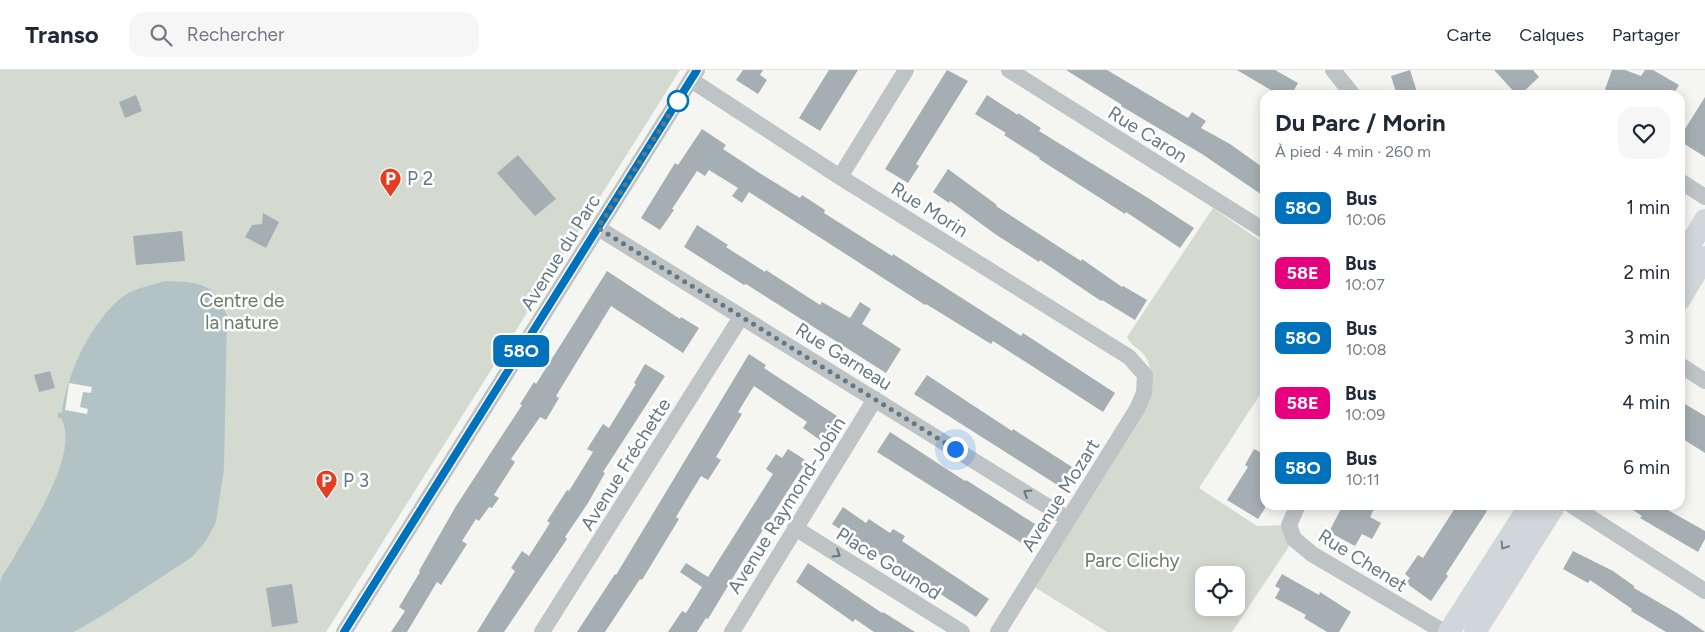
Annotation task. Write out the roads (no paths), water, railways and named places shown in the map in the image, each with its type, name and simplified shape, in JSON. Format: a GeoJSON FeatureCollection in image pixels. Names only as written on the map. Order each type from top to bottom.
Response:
{"type":"FeatureCollection","features":[{"type":"Feature","properties":{"kind":"street"},"geometry":{"type":"LineString","coordinates":[[840,177],[906,70]]}},
{"type":"Feature","properties":{"kind":"street","name":"Rue Caron"},"geometry":{"type":"LineString","coordinates":[[1009,70],[1260,228]]}},
{"type":"Feature","properties":{"kind":"street"},"geometry":{"type":"LineString","coordinates":[[1333,70],[1349,90]]}},
{"type":"Feature","properties":{"kind":"street","name":"Rue Morin"},"geometry":{"type":"LineString","coordinates":[[694,75],[840,177],[1129,357],[1144,375]]}},
{"type":"Feature","properties":{"kind":"street","name":"Avenue du Parc"},"geometry":{"type":"LineString","coordinates":[[344,632],[694,75]]}},
{"type":"Feature","properties":{"kind":"street"},"geometry":{"type":"LineString","coordinates":[[1685,184],[1705,197]]}},
{"type":"Feature","properties":{"kind":"street"},"geometry":{"type":"LineString","coordinates":[[1685,253],[1705,220]]}},
{"type":"Feature","properties":{"kind":"street","name":"Rue Garneau"},"geometry":{"type":"LineString","coordinates":[[598,228],[1068,519]]}},
{"type":"Feature","properties":{"kind":"street"},"geometry":{"type":"LineString","coordinates":[[1685,291],[1705,257]]}},
{"type":"Feature","properties":{"kind":"street","name":"Avenue Fréchette"},"geometry":{"type":"LineString","coordinates":[[542,632],[741,317]]}},
{"type":"Feature","properties":{"kind":"street"},"geometry":{"type":"LineString","coordinates":[[1685,368],[1705,381]]}},
{"type":"Feature","properties":{"kind":"street","name":"Avenue Mozart"},"geometry":{"type":"LineString","coordinates":[[998,632],[1136,409],[1144,393],[1144,375]]}},
{"type":"Feature","properties":{"kind":"street","name":"Avenue Raymond-Jobin"},"geometry":{"type":"LineString","coordinates":[[732,632],[875,399]]}},
{"type":"Feature","properties":{"kind":"street","name":"Rue Chenet"},"geometry":{"type":"LineString","coordinates":[[1296,510],[1289,525],[1294,540],[1312,554],[1444,632]]}},
{"type":"Feature","properties":{"kind":"street"},"geometry":{"type":"LineString","coordinates":[[1449,632],[1527,510]]}},
{"type":"Feature","properties":{"kind":"street"},"geometry":{"type":"LineString","coordinates":[[1475,632],[1552,510]]}},
{"type":"Feature","properties":{"kind":"street"},"geometry":{"type":"LineString","coordinates":[[1579,510],[1705,591]]}},
{"type":"Feature","properties":{"kind":"street","name":"Place Gounod"},"geometry":{"type":"LineString","coordinates":[[795,528],[962,632]]}},
{"type":"Feature","properties":{"kind":"place","name":"P 2"},"geometry":{"type":"Point","coordinates":[391,197]}},
{"type":"Feature","properties":{"kind":"place","name":"P 3"},"geometry":{"type":"Point","coordinates":[327,499]}},
{"type":"Feature","properties":{"kind":"park label","name":"Centre de la nature"},"geometry":{"type":"Point","coordinates":[242,311]}},
{"type":"Feature","properties":{"kind":"park label","name":"Parc Clichy"},"geometry":{"type":"Point","coordinates":[1132,560]}}]}
